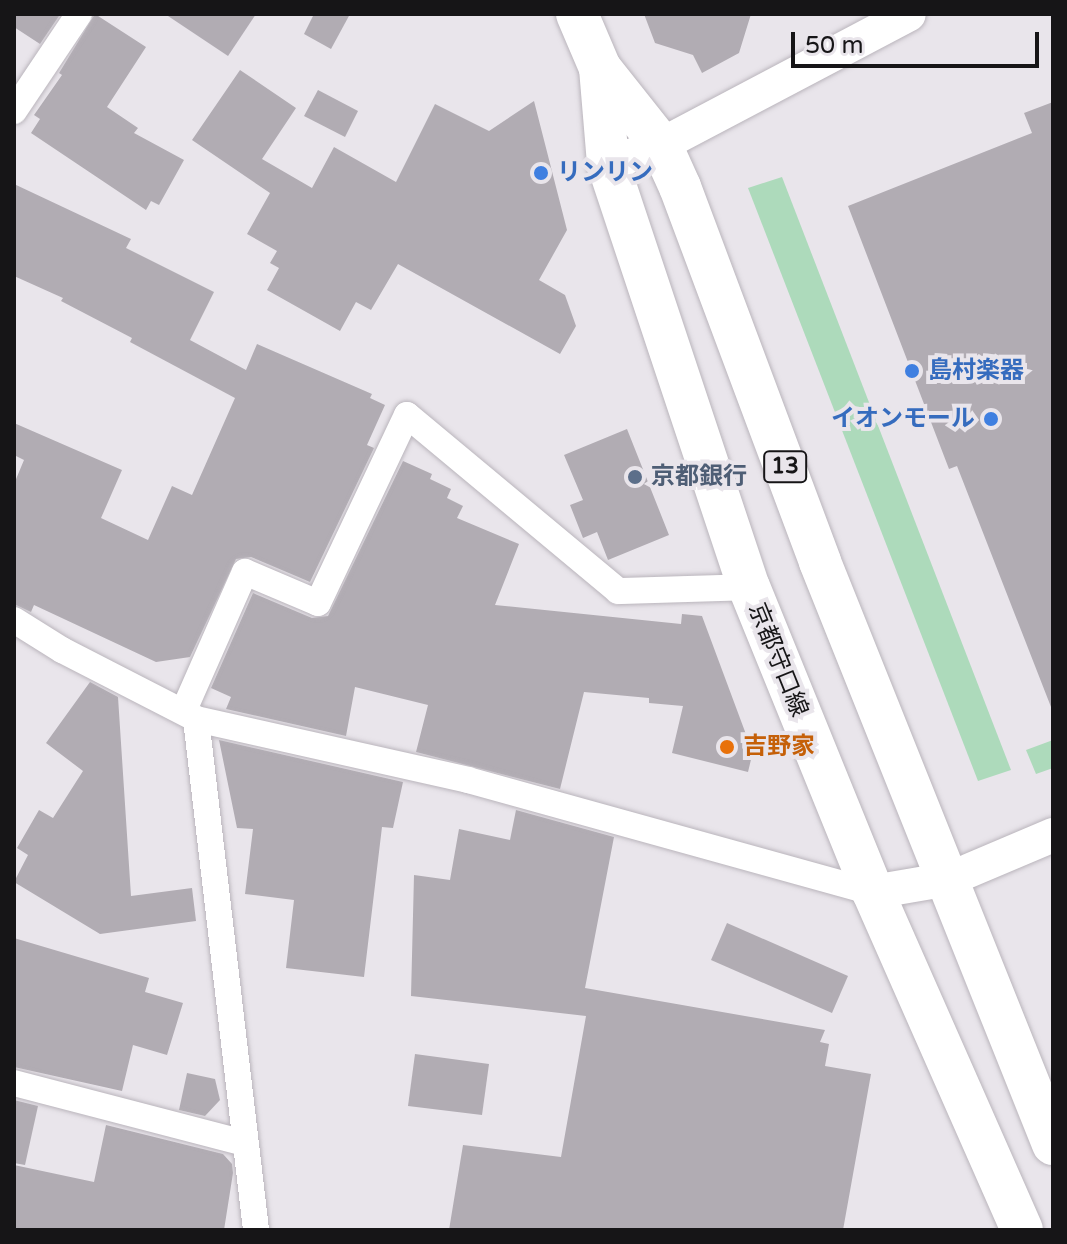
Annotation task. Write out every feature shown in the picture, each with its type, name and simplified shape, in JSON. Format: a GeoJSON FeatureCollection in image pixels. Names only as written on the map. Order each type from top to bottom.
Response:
{"type":"FeatureCollection","features":[{"type":"Feature","properties":{"kind":"main road","name":"京都守口線"},"geometry":{"type":"LineString","coordinates":[[577,14],[600,68],[661,145],[680,187],[820,562],[1053,1144]]}},
{"type":"Feature","properties":{"kind":"main road","name":"京都守口線"},"geometry":{"type":"LineString","coordinates":[[600,68],[608,164],[749,587],[873,892],[1022,1230]]}},
{"type":"Feature","properties":{"kind":"street"},"geometry":{"type":"LineString","coordinates":[[14,111],[79,14]]}},
{"type":"Feature","properties":{"kind":"street"},"geometry":{"type":"LineString","coordinates":[[608,164],[661,145],[909,14]]}},
{"type":"Feature","properties":{"kind":"street"},"geometry":{"type":"LineString","coordinates":[[256,1230],[190,715],[245,572],[318,603],[407,415],[618,591],[749,587]]}},
{"type":"Feature","properties":{"kind":"street"},"geometry":{"type":"LineString","coordinates":[[14,620],[62,650],[190,715],[468,780],[873,892],[949,879],[1053,835]]}},
{"type":"Feature","properties":{"kind":"street"},"geometry":{"type":"LineString","coordinates":[[14,1083],[244,1143]]}},
{"type":"Feature","properties":{"kind":"green space"},"geometry":{"type":"Polygon","coordinates":[[[782,177],[1011,770],[978,781],[748,188],[782,177]]]}},
{"type":"Feature","properties":{"kind":"green space"},"geometry":{"type":"Polygon","coordinates":[[[1053,740],[1053,768],[1036,774],[1026,750],[1053,740]]]}},
{"type":"Feature","properties":{"kind":"building"},"geometry":{"type":"Polygon","coordinates":[[[14,14],[59,16],[40,44],[14,27],[14,14]]]}},
{"type":"Feature","properties":{"kind":"building"},"geometry":{"type":"Polygon","coordinates":[[[95,14],[146,47],[107,107],[138,128],[134,133],[184,160],[159,205],[151,201],[146,210],[31,133],[40,119],[34,115],[62,75],[59,73],[95,14]]]}},
{"type":"Feature","properties":{"kind":"building"},"geometry":{"type":"Polygon","coordinates":[[[165,14],[256,14],[228,56],[165,14]]]}},
{"type":"Feature","properties":{"kind":"building"},"geometry":{"type":"Polygon","coordinates":[[[314,14],[350,14],[331,49],[304,34],[314,14]]]}},
{"type":"Feature","properties":{"kind":"building"},"geometry":{"type":"Polygon","coordinates":[[[644,14],[751,14],[739,53],[702,73],[693,55],[655,43],[644,14]]]}},
{"type":"Feature","properties":{"kind":"building"},"geometry":{"type":"Polygon","coordinates":[[[240,70],[296,108],[262,159],[312,188],[334,147],[396,182],[435,104],[489,131],[534,101],[567,230],[539,280],[565,295],[576,326],[560,354],[398,264],[371,310],[356,302],[340,331],[267,290],[279,268],[270,263],[277,251],[247,234],[270,193],[192,140],[240,70]]]}},
{"type":"Feature","properties":{"kind":"building"},"geometry":{"type":"Polygon","coordinates":[[[318,90],[358,111],[345,137],[304,116],[318,90]]]}},
{"type":"Feature","properties":{"kind":"building","name":"イオンモール"},"geometry":{"type":"Polygon","coordinates":[[[1053,102],[1051,707],[957,466],[949,469],[848,206],[1032,133],[1024,113],[1053,102]]]}},
{"type":"Feature","properties":{"kind":"building"},"geometry":{"type":"Polygon","coordinates":[[[14,184],[131,239],[126,248],[214,292],[190,340],[246,370],[257,344],[372,394],[370,398],[385,405],[367,445],[374,448],[310,582],[251,557],[236,559],[190,657],[156,662],[34,605],[31,612],[14,604],[14,484],[24,460],[14,455],[14,423],[122,470],[101,518],[148,540],[172,486],[192,495],[235,398],[130,342],[132,338],[61,301],[63,298],[14,276],[14,184]]]}},
{"type":"Feature","properties":{"kind":"building"},"geometry":{"type":"Polygon","coordinates":[[[627,429],[669,535],[608,560],[597,532],[583,538],[570,505],[583,500],[564,455],[627,429]]]}},
{"type":"Feature","properties":{"kind":"building"},"geometry":{"type":"Polygon","coordinates":[[[403,461],[432,474],[430,479],[451,489],[447,498],[463,506],[457,518],[519,544],[495,605],[681,624],[682,614],[702,616],[747,737],[756,739],[748,772],[672,753],[683,706],[649,703],[649,698],[584,692],[560,789],[416,752],[428,705],[355,687],[346,736],[226,709],[231,697],[211,688],[253,593],[312,618],[328,616],[403,461]]]}},
{"type":"Feature","properties":{"kind":"building"},"geometry":{"type":"Polygon","coordinates":[[[90,682],[118,697],[131,896],[192,888],[196,921],[100,934],[14,882],[28,855],[17,848],[39,810],[53,818],[83,771],[46,743],[90,682]]]}},
{"type":"Feature","properties":{"kind":"building"},"geometry":{"type":"Polygon","coordinates":[[[219,740],[403,782],[393,828],[382,827],[364,977],[286,968],[294,900],[245,894],[253,829],[237,828],[219,740]]]}},
{"type":"Feature","properties":{"kind":"building"},"geometry":{"type":"Polygon","coordinates":[[[516,810],[614,837],[585,988],[825,1030],[820,1042],[829,1044],[825,1066],[871,1074],[843,1230],[449,1230],[463,1145],[561,1157],[586,1016],[411,996],[414,875],[450,880],[459,829],[510,840],[516,810]]]}},
{"type":"Feature","properties":{"kind":"building"},"geometry":{"type":"Polygon","coordinates":[[[727,923],[848,976],[832,1013],[711,960],[727,923]]]}},
{"type":"Feature","properties":{"kind":"building"},"geometry":{"type":"Polygon","coordinates":[[[14,938],[149,978],[145,992],[183,1003],[167,1055],[133,1045],[122,1091],[14,1067],[14,938]]]}},
{"type":"Feature","properties":{"kind":"building"},"geometry":{"type":"Polygon","coordinates":[[[415,1054],[489,1064],[482,1115],[408,1106],[415,1054]]]}},
{"type":"Feature","properties":{"kind":"building"},"geometry":{"type":"Polygon","coordinates":[[[187,1073],[215,1079],[220,1100],[205,1116],[179,1110],[187,1073]]]}},
{"type":"Feature","properties":{"kind":"building"},"geometry":{"type":"Polygon","coordinates":[[[14,1100],[38,1106],[25,1165],[14,1163],[14,1100]]]}},
{"type":"Feature","properties":{"kind":"building"},"geometry":{"type":"Polygon","coordinates":[[[106,1125],[223,1154],[232,1164],[233,1173],[224,1230],[14,1230],[14,1165],[94,1182],[106,1125]]]}},
{"type":"Feature","properties":{"kind":"place","name":"リンリン"},"geometry":{"type":"Point","coordinates":[541,173]}},
{"type":"Feature","properties":{"kind":"place","name":"島村楽器"},"geometry":{"type":"Point","coordinates":[912,371]}},
{"type":"Feature","properties":{"kind":"place","name":"イオンモール"},"geometry":{"type":"Point","coordinates":[991,419]}},
{"type":"Feature","properties":{"kind":"place","name":"京都銀行"},"geometry":{"type":"Point","coordinates":[635,477]}},
{"type":"Feature","properties":{"kind":"place","name":"吉野家"},"geometry":{"type":"Point","coordinates":[727,747]}}]}
